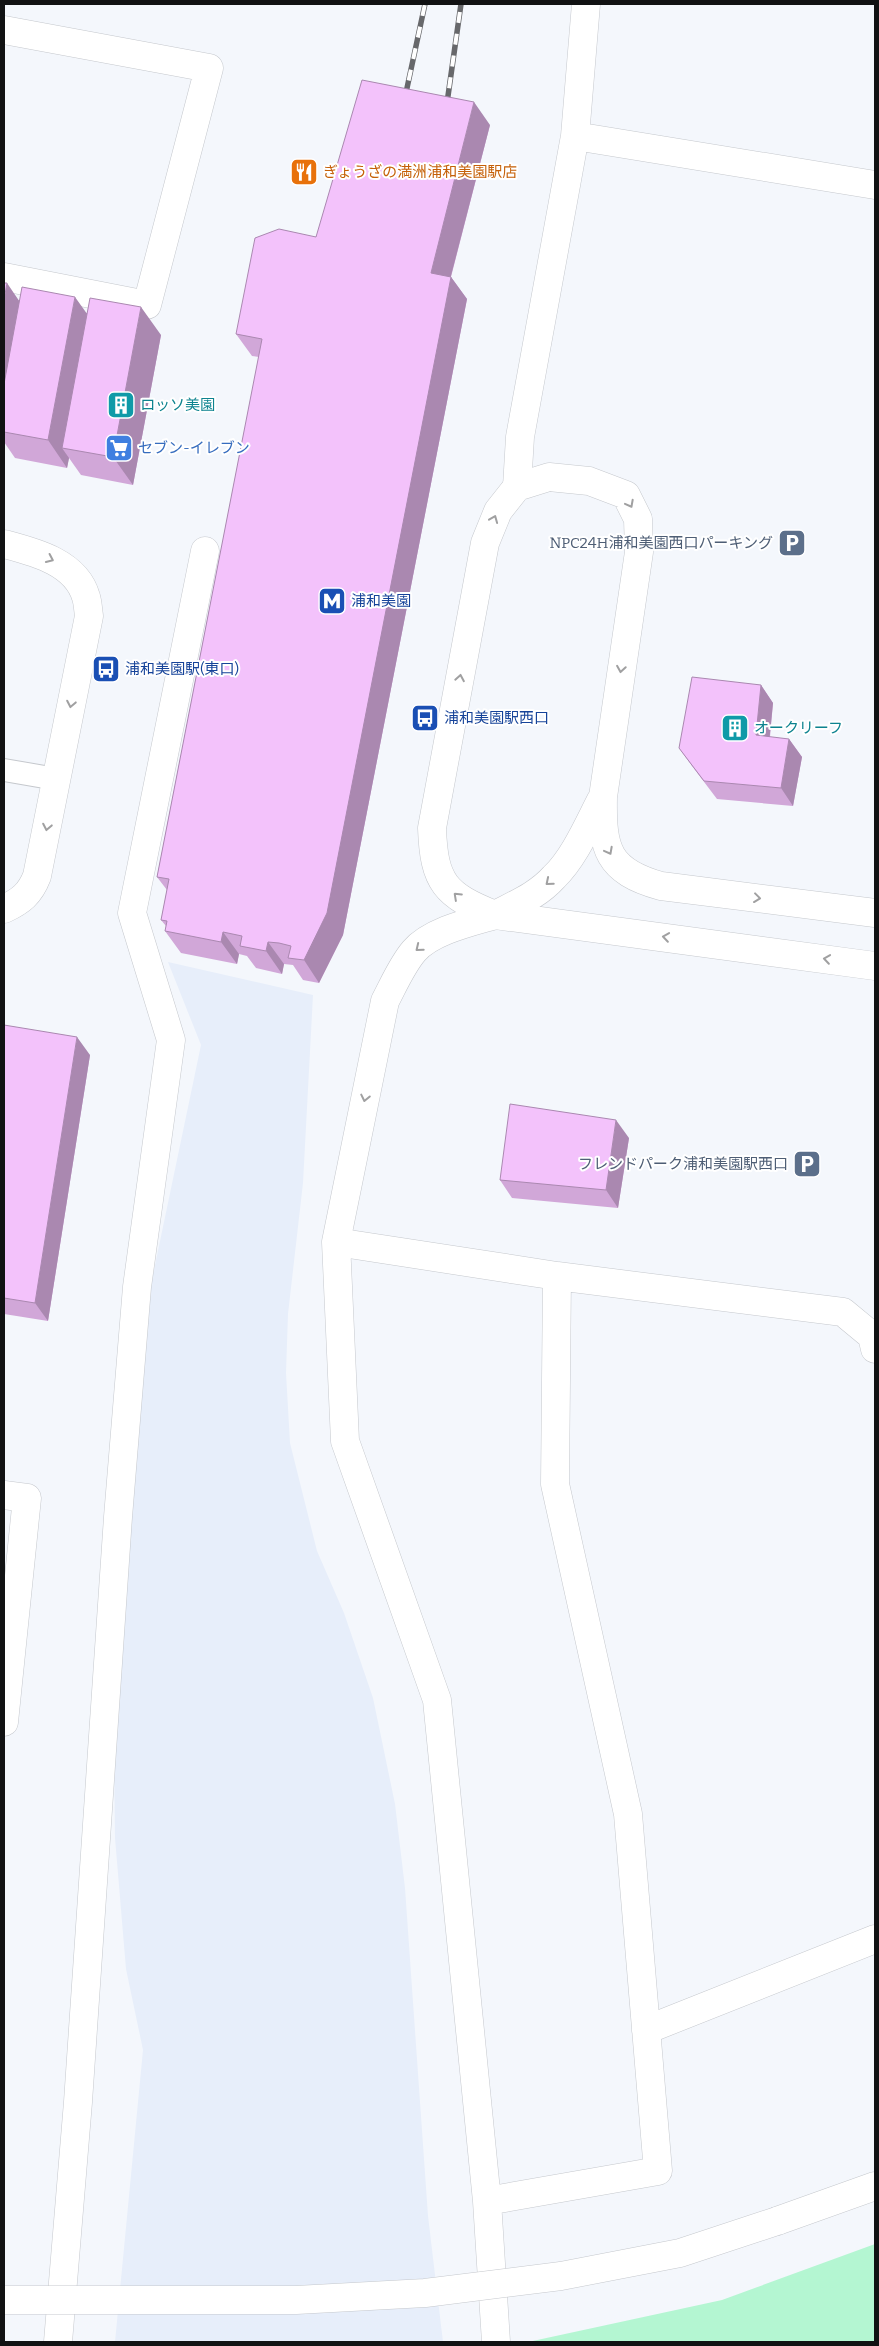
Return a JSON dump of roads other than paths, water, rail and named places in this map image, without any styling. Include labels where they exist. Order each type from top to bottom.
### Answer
[{"type":"street","points":[[517,487],[520,437],[575,136],[586,4]]},
{"type":"street","points":[[4,30],[209,68],[147,305],[4,277]]},
{"type":"street","points":[[575,136],[875,185]]},
{"type":"street","points":[[875,913],[661,886],[640,880],[621,868],[607,849],[602,827],[603,797],[639,552],[638,519],[626,495],[589,481],[549,477],[517,487],[498,511],[485,543],[432,828],[433,858],[443,882],[465,902],[495,915],[875,966]]},
{"type":"street","points":[[4,544],[36,553],[60,564],[74,576],[86,596],[89,616],[37,876],[32,890],[20,902],[4,909]]},
{"type":"street","points":[[58,2342],[78,2102],[117,1527],[136,1296],[172,1040],[132,914],[205,551]]},
{"type":"street","points":[[496,2342],[487,2201],[438,1700],[345,1441],[336,1242],[385,1001],[399,973],[415,950],[442,933],[495,915],[532,896],[555,877],[580,840],[603,797]]},
{"type":"street","points":[[336,1242],[557,1276],[843,1312],[872,1336],[875,1349]]},
{"type":"street","points":[[487,2201],[658,2171],[628,1814],[555,1484],[557,1276]]},
{"type":"street","points":[[4,1495],[26,1498],[4,1728]]},
{"type":"street","points":[[646,2030],[875,1939]]},
{"type":"street","points":[[4,2300],[296,2300],[425,2293],[561,2276],[680,2253],[875,2186]]},
{"type":"lane","points":[[4,770],[56,779]]},
{"type":"railway","points":[[404,102],[425,4]]},
{"type":"railway","points":[[446,110],[461,4]]},
{"type":"place","name":"ぎょうざの満洲浦和美園駅店","points":[[304,172]]},
{"type":"place","name":"ロッソ美園","points":[[121,405]]},
{"type":"place","name":"セブン-イレブン","points":[[119,448]]},
{"type":"place","name":"NPC24H浦和美園西口パーキング","points":[[792,543]]},
{"type":"place","name":"浦和美園","points":[[332,601]]},
{"type":"place","name":"浦和美園駅(東口)","points":[[106,669]]},
{"type":"place","name":"浦和美園駅西口","points":[[425,718]]},
{"type":"place","name":"オークリーフ","points":[[735,728]]},
{"type":"place","name":"フレンドパーク浦和美園駅西口","points":[[807,1164]]}]
